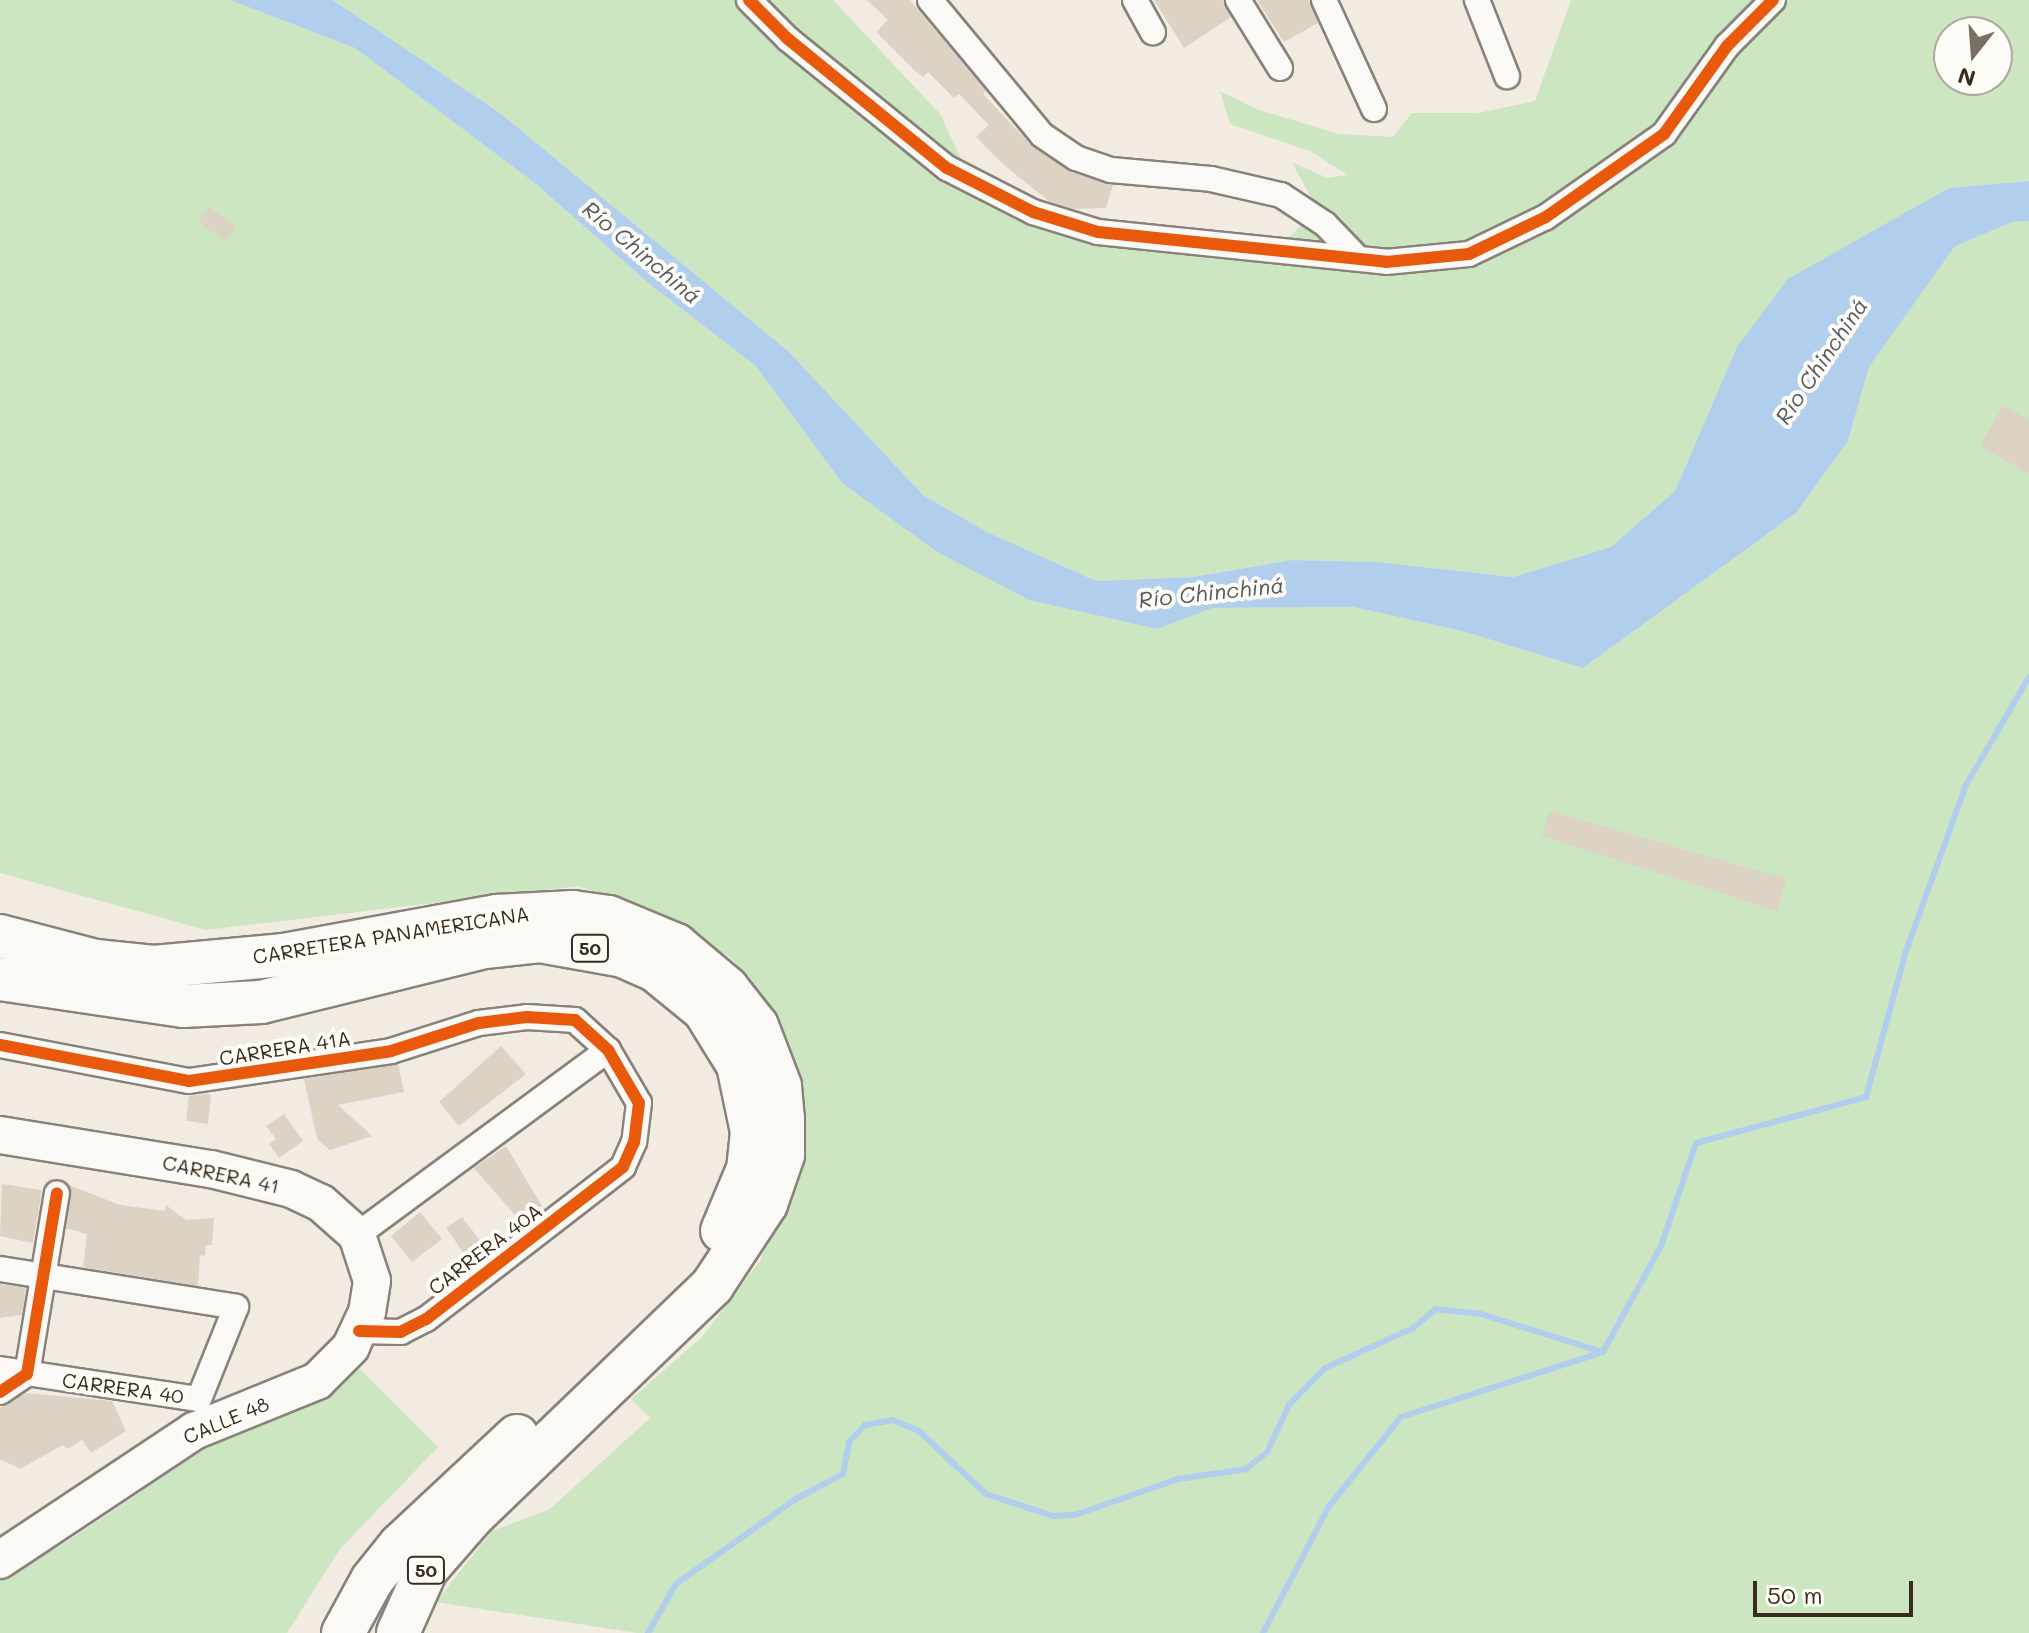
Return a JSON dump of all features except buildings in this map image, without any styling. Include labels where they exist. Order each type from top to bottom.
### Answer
[{"type":"highway","points":[[0,907],[151,945],[243,959]]},
{"type":"highway","name":"CARRETERA PANAMERICANA","points":[[0,936],[96,961],[154,967],[243,959],[538,911],[609,917],[676,945],[745,1009],[766,1048],[780,1086],[783,1155],[766,1204],[735,1255],[653,1345],[472,1517],[426,1570],[398,1633]]},
{"type":"highway","name":"CARRETERA PANAMERICANA","points":[[0,979],[183,1006],[261,1002],[485,947],[540,941],[567,944],[623,956],[656,971],[704,1010],[738,1065],[752,1132],[748,1169],[721,1232],[670,1294],[400,1545],[372,1580],[343,1633]]},
{"type":"main road","name":"CARRERA 41","points":[[0,1135],[267,1182],[321,1203],[344,1235]]},
{"type":"main road","name":"CARRERA 41","points":[[0,1150],[270,1200],[344,1235]]},
{"type":"main road","name":"CALLE 48","points":[[0,1560],[131,1469],[204,1409],[317,1381],[344,1357],[359,1331],[372,1281],[344,1235]]},
{"type":"main road","name":"CALLE 48","points":[[0,1534],[117,1450],[282,1376],[329,1345],[344,1318],[350,1287],[350,1265],[344,1235]]},
{"type":"street","points":[[749,0],[788,39],[947,168],[1033,212],[1098,232],[1354,254],[1386,262],[1469,254],[1546,217],[1664,134],[1727,46],[1773,0]]},
{"type":"street","points":[[930,0],[1042,135],[1076,158],[1111,170],[1211,179],[1281,195],[1325,224],[1354,254]]},
{"type":"street","points":[[1135,0],[1153,32]]},
{"type":"street","points":[[1238,0],[1280,68]]},
{"type":"street","points":[[1324,0],[1374,109]]},
{"type":"street","points":[[1477,0],[1507,76]]},
{"type":"street","name":"CARRERA 41A","points":[[0,1045],[189,1081],[391,1051],[479,1023],[527,1017],[575,1020],[608,1050]]},
{"type":"street","points":[[344,1235],[608,1050]]},
{"type":"street","name":"CARRERA 40A","points":[[359,1331],[401,1332],[426,1319],[623,1167],[634,1142],[639,1103],[608,1050]]},
{"type":"street","points":[[0,1392],[27,1374],[57,1193]]},
{"type":"street","points":[[0,1269],[236,1307],[204,1409]]},
{"type":"street","name":"CARRERA 40","points":[[0,1369],[204,1409]]},
{"type":"green space","points":[[0,0],[230,0],[355,48],[536,184],[653,287],[756,366],[842,483],[937,552],[1029,600],[1157,629],[1213,608],[1353,607],[1462,631],[1583,668],[1796,513],[1848,441],[1869,367],[1955,245],[2012,222],[2029,221],[2029,1633],[637,1633],[436,1602],[492,1531],[550,1509],[650,1418],[631,1399],[702,1337],[760,1261],[793,1182],[777,1032],[733,959],[660,913],[578,886],[206,930],[0,873]]},
{"type":"green space","points":[[333,0],[833,0],[940,114],[978,194],[1064,233],[1273,254],[1317,209],[1292,162],[1327,178],[1348,175],[1310,151],[1230,124],[1220,91],[1259,110],[1339,134],[1393,137],[1412,113],[1478,113],[1535,101],[1571,0],[2029,0],[2029,181],[1949,188],[1737,347],[1675,491],[1611,547],[1513,577],[1378,562],[1292,560],[1193,577],[1096,581],[987,532],[923,495],[789,352],[500,113]]},
{"type":"green space","points":[[357,1366],[438,1447],[340,1549],[287,1633],[0,1633],[0,1577],[65,1543],[141,1492],[175,1458],[307,1405],[330,1392]]},
{"type":"water","name":"Río Chinchiná","points":[[230,0],[333,0],[500,113],[789,352],[923,495],[987,532],[1096,581],[1193,577],[1292,560],[1378,562],[1513,577],[1611,547],[1675,491],[1737,347],[1788,279],[1949,188],[2029,181],[2029,221],[2012,222],[1955,246],[1869,367],[1848,441],[1796,513],[1583,668],[1462,631],[1353,607],[1213,608],[1157,629],[1029,600],[937,552],[842,483],[756,366],[653,287],[536,184],[355,48]]},
{"type":"waterway","points":[[1263,1633],[1329,1506],[1401,1417],[1603,1352],[1661,1246],[1696,1143],[1866,1097],[1905,954],[1966,785],[2029,677]]},
{"type":"waterway","points":[[648,1633],[676,1584],[794,1500],[843,1474],[849,1442],[865,1425],[892,1420],[919,1431],[986,1494],[1053,1516],[1075,1515],[1178,1479],[1246,1469],[1267,1452],[1289,1405],[1325,1368],[1413,1328],[1436,1309],[1481,1314],[1602,1352]]},
{"type":"cycle path","points":[[749,0],[788,39],[947,168],[1033,212],[1098,232],[1386,262],[1469,254],[1546,217],[1664,134],[1727,46],[1773,0]]},
{"type":"cycle path","points":[[0,1045],[189,1081],[391,1051],[479,1023],[527,1017],[575,1020],[608,1050],[639,1103],[634,1142],[623,1167],[426,1319],[401,1332],[359,1331]]},
{"type":"cycle path","points":[[0,1392],[27,1374],[57,1193]]}]
